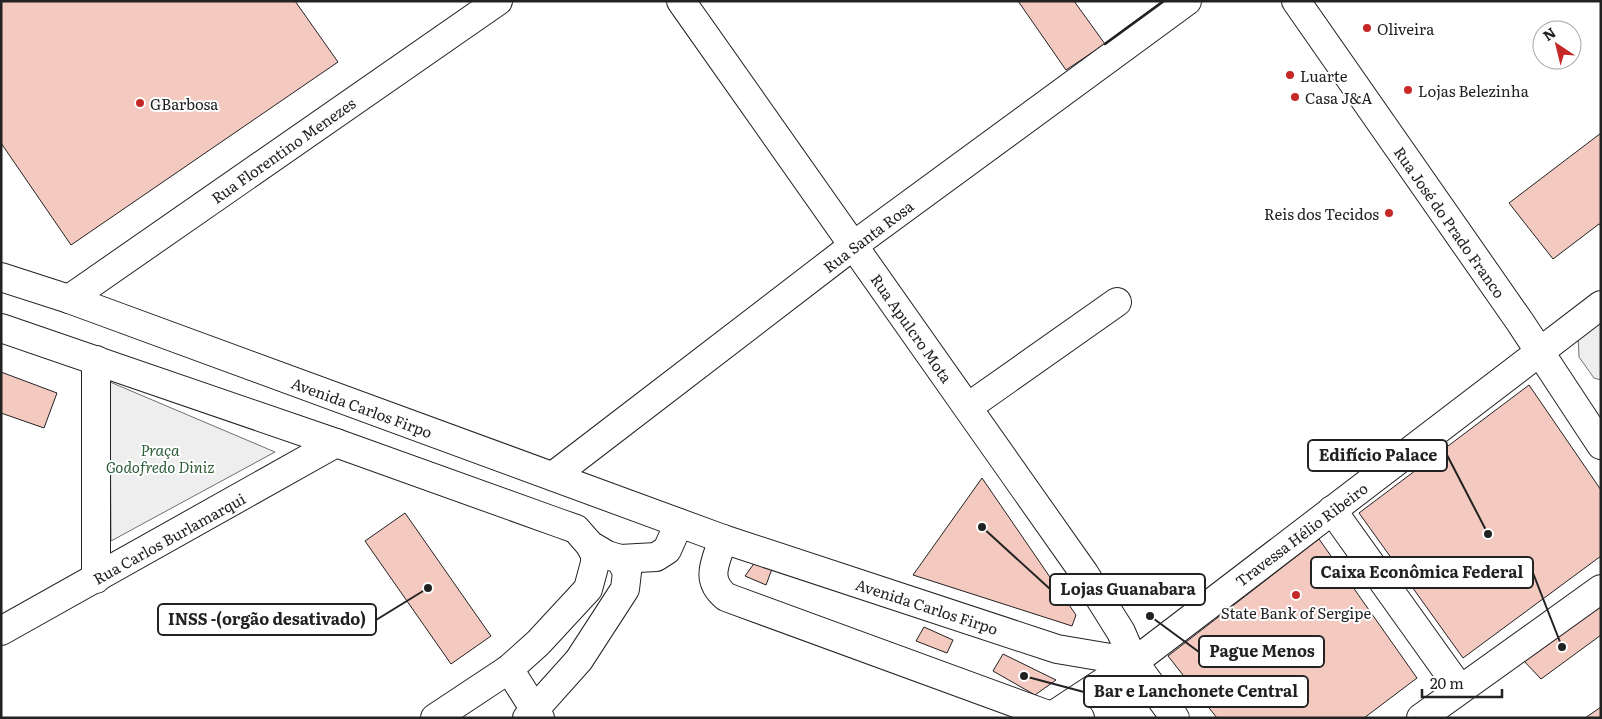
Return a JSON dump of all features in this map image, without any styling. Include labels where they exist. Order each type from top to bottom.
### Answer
[{"type":"street","name":"Rua Florentino Menezes","points":[[69,299],[498,1]]},
{"type":"street","name":"Rua Apulcro Mota","points":[[681,1],[968,407],[1106,607],[1122,632],[1134,662],[1175,718]]},
{"type":"street","name":"Rua Santa Rosa","points":[[553,476],[854,245],[1187,1]]},
{"type":"street","name":"Rua José do Prado Franco","points":[[1296,1],[1539,351],[1601,445]]},
{"type":"street","name":"Avenida Carlos Firpo","points":[[1,277],[69,299],[723,539],[1057,649],[1134,662]]},
{"type":"street","points":[[968,407],[1117,302]]},
{"type":"street","name":"Travessa Hélio Ribeiro","points":[[1060,716],[1134,662],[1601,305]]},
{"type":"street","points":[[1,328],[336,443],[576,530],[590,545],[595,555],[596,563],[588,589],[538,643],[509,669],[436,718]]},
{"type":"street","points":[[96,360],[96,579]]},
{"type":"street","name":"Rua Carlos Burlamarqui","points":[[1,631],[336,443]]},
{"type":"street","points":[[1332,510],[1460,689]]},
{"type":"street","points":[[590,545],[607,555],[620,559],[656,557],[667,550],[679,523]]},
{"type":"street","points":[[723,539],[713,571],[713,580],[718,591],[726,597],[1060,716]]},
{"type":"street","points":[[509,669],[534,715],[579,660],[625,590],[627,572],[620,559]]},
{"type":"street","points":[[1421,718],[1601,589]]},
{"type":"green space","points":[[1601,316],[1601,380],[1594,378],[1579,357],[1578,334]]},
{"type":"green space","name":"Praça Godofredo Diniz","points":[[110,382],[275,452],[111,541]]},
{"type":"building","name":"GBarbosa","points":[[1,1],[295,1],[338,62],[71,245],[1,143]]},
{"type":"building","points":[[1018,1],[1074,1],[1105,44],[1066,70]]},
{"type":"building","points":[[1601,133],[1601,225],[1599,224],[1553,259],[1509,203]]},
{"type":"building","points":[[1,372],[57,393],[44,428],[1,413]]},
{"type":"building","points":[[1529,385],[1601,490],[1601,556],[1463,658],[1359,513]]},
{"type":"building","points":[[982,478],[1076,615],[1072,626],[913,575]]},
{"type":"building","points":[[405,513],[491,636],[451,664],[365,541]]},
{"type":"building","points":[[1319,539],[1417,678],[1364,718],[1217,718],[1168,656]]},
{"type":"building","points":[[755,562],[772,569],[766,585],[745,576]]},
{"type":"building","points":[[1601,603],[1601,635],[1541,679],[1522,659]]},
{"type":"building","points":[[924,627],[953,640],[947,653],[916,641]]},
{"type":"building","points":[[1003,654],[1056,680],[1035,695],[993,671]]},
{"type":"building","points":[[1601,707],[1601,718],[1585,718]]},
{"type":"wall","points":[[1105,44],[1164,1]]},
{"type":"place","name":"Oliveira","points":[[1367,28]]},
{"type":"place","name":"Luarte","points":[[1290,75]]},
{"type":"place","name":"Lojas Belezinha","points":[[1408,90]]},
{"type":"place","name":"Casa J&A","points":[[1295,97]]},
{"type":"place","name":"GBarbosa","points":[[140,103]]},
{"type":"place","name":"Reis dos Tecidos","points":[[1389,213]]},
{"type":"place","name":"Lojas Guanabara","points":[[982,527]]},
{"type":"place","name":"Edifício Palace","points":[[1488,534]]},
{"type":"place","name":"INSS -(orgão desativado)","points":[[428,588]]},
{"type":"place","name":"State Bank of Sergipe","points":[[1296,595]]},
{"type":"place","name":"Pague Menos","points":[[1150,616]]},
{"type":"place","name":"Caixa Econômica Federal","points":[[1562,647]]},
{"type":"place","name":"Bar e Lanchonete Central","points":[[1024,676]]}]
